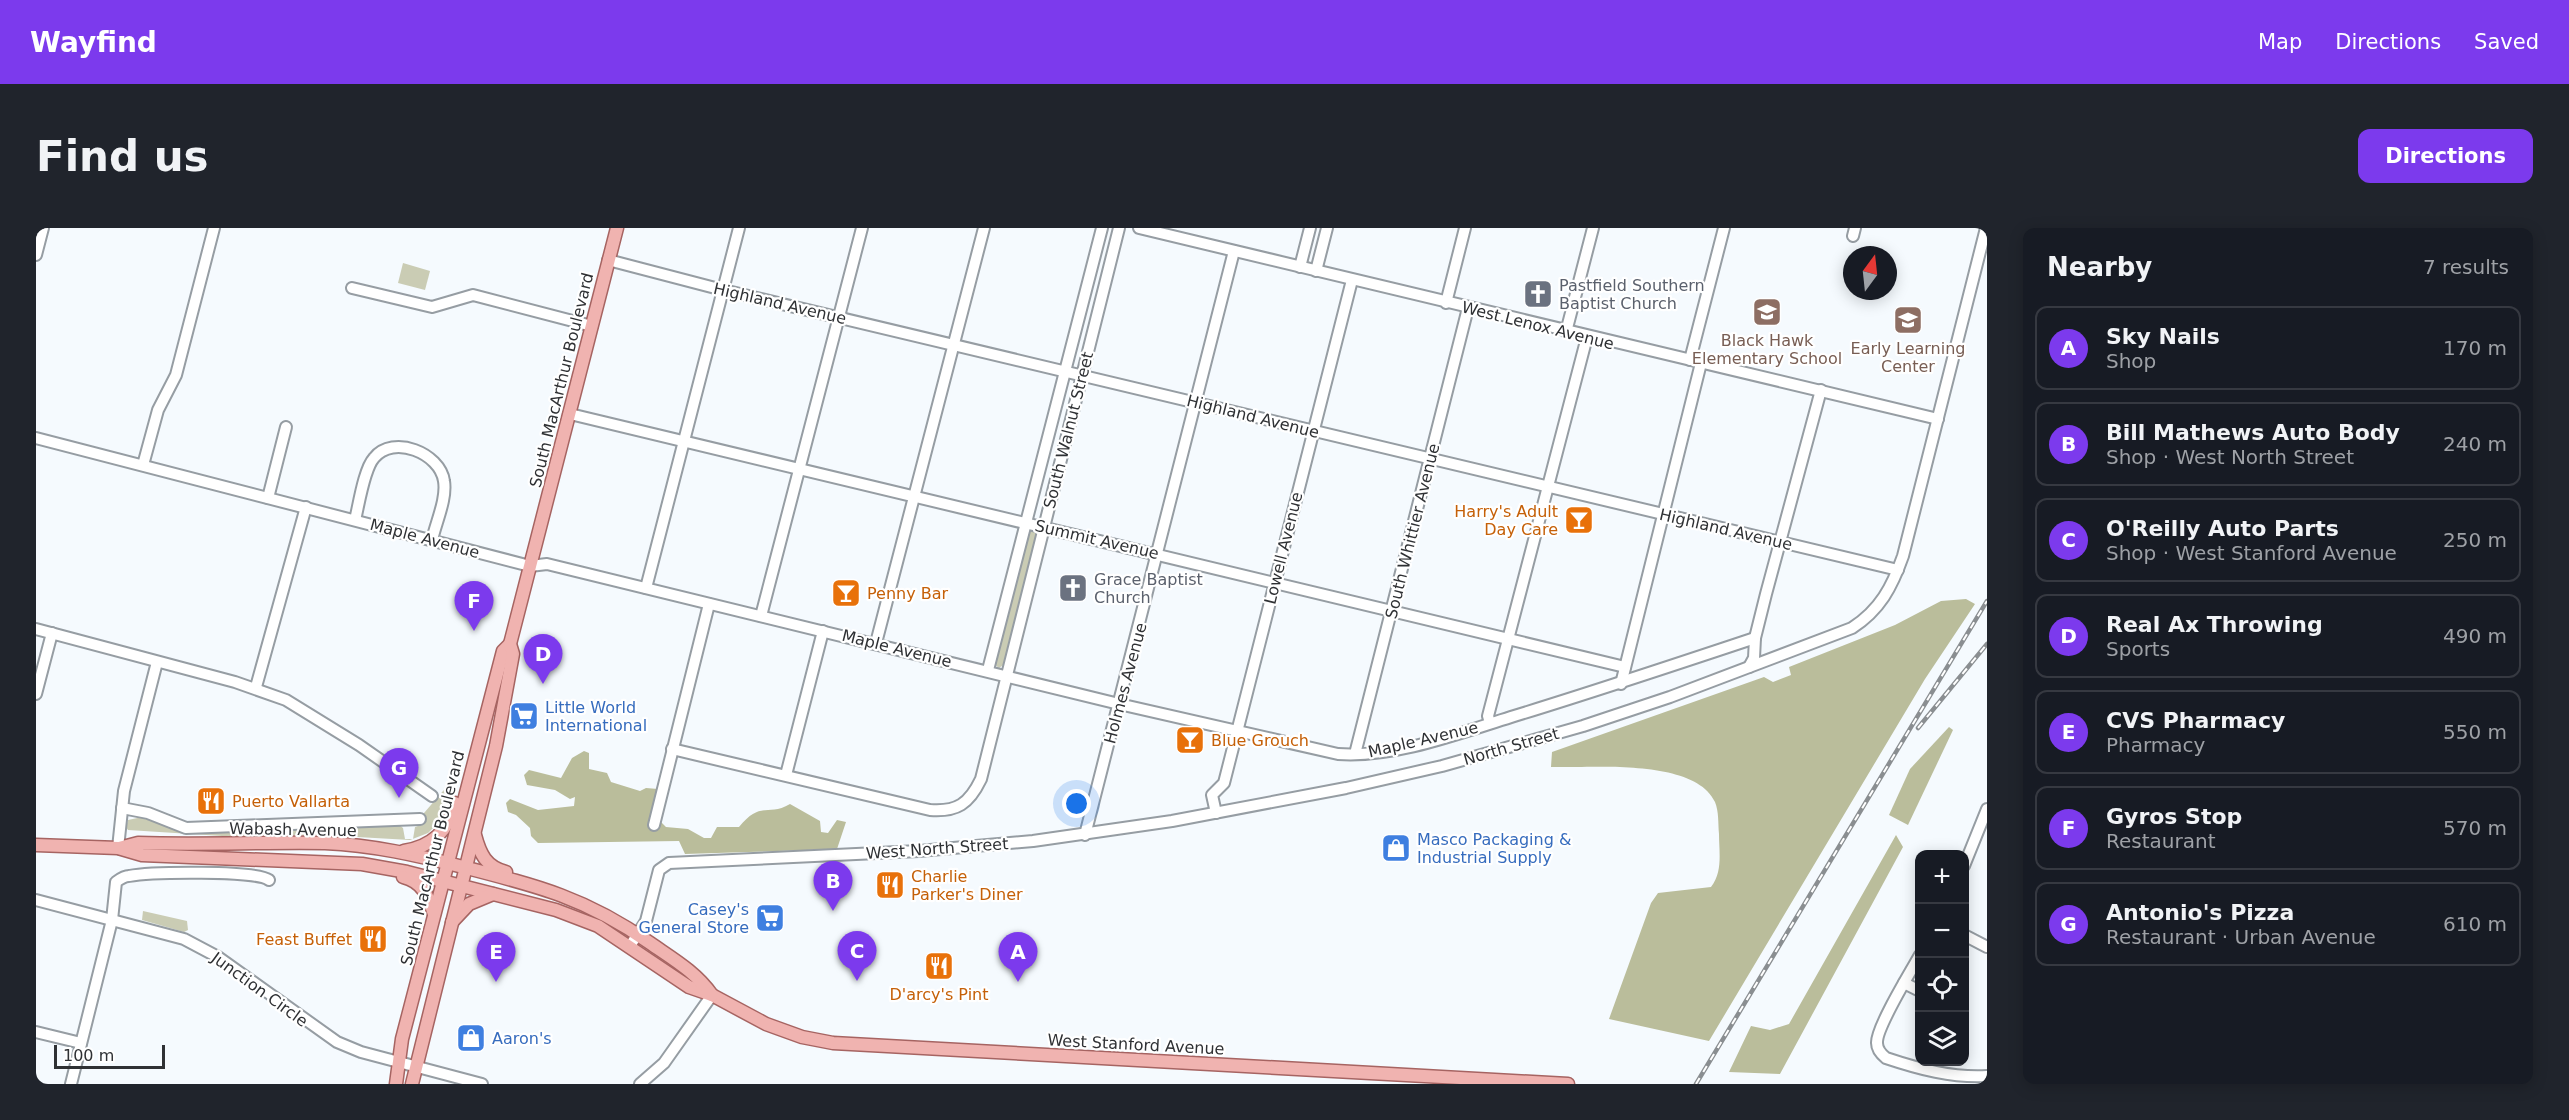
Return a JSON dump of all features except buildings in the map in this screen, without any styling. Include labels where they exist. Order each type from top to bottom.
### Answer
[{"type":"main road","name":"South MacArthur Boulevard","points":[[412,1084],[496,746],[513,654],[510,644],[617,228]]},
{"type":"main road","name":"South MacArthur Boulevard","points":[[396,1084],[398,1063],[434,915],[502,651],[510,644]]},
{"type":"main road","points":[[388,849],[404,851],[423,846],[443,832],[452,814],[463,771],[477,750]]},
{"type":"main road","points":[[474,832],[481,854],[492,867],[539,880],[547,889]]},
{"type":"main road","name":"Wabash Avenue","points":[[118,848],[138,843],[325,843],[388,849],[465,868]]},
{"type":"main road","name":"Wabash Avenue","points":[[36,845],[118,848],[142,855],[320,861],[383,867],[460,885]]},
{"type":"main road","points":[[320,861],[334,869],[413,880],[424,890],[434,915]]},
{"type":"main road","name":"West Stanford Avenue","points":[[465,868],[547,889],[591,906],[700,978],[712,995]]},
{"type":"main road","name":"West Stanford Avenue","points":[[460,885],[578,918],[598,926],[689,987],[712,995],[777,1028],[802,1037],[846,1045],[1568,1084]]},
{"type":"main road","points":[[451,923],[469,903],[494,894]]},
{"type":"street","points":[[36,255],[43,228]]},
{"type":"street","points":[[143,465],[158,410],[176,375],[214,228]]},
{"type":"street","points":[[646,588],[739,228]]},
{"type":"street","points":[[761,616],[862,228]]},
{"type":"street","points":[[876,643],[984,228]]},
{"type":"street","name":"South Walnut Street","points":[[988,670],[1102,228]]},
{"type":"street","name":"South Walnut Street","points":[[786,775],[930,810],[954,810],[967,802],[981,779],[1119,228]]},
{"type":"street","name":"West Lenox Avenue","points":[[1139,228],[1182,232],[1234,251],[1938,419]]},
{"type":"street","points":[[1300,267],[1310,228]]},
{"type":"street","points":[[1316,271],[1327,228]]},
{"type":"street","points":[[1446,303],[1465,228]]},
{"type":"street","points":[[1566,332],[1593,228]]},
{"type":"street","points":[[1621,684],[1663,514],[1724,228]]},
{"type":"street","name":"North Street","points":[[1085,835],[1346,788],[1479,756],[1616,715],[1768,660],[1862,622],[1883,601],[1898,570],[1986,228]]},
{"type":"street","name":"Holmes Avenue","points":[[1085,835],[1234,251]]},
{"type":"street","name":"Highland Avenue","points":[[608,260],[723,290],[1898,570]]},
{"type":"street","name":"Lowell Avenue","points":[[1216,813],[1212,795],[1224,783],[1352,280]]},
{"type":"street","points":[[352,288],[432,307],[473,295],[592,326]]},
{"type":"street","name":"South Whittier Avenue","points":[[1355,754],[1468,308]]},
{"type":"street","points":[[1490,723],[1488,716],[1587,337]]},
{"type":"street","points":[[1749,667],[1754,655],[1755,638],[1821,390]]},
{"type":"street","name":"Summit Avenue","points":[[570,414],[1158,553],[1624,667]]},
{"type":"street","points":[[268,498],[286,428]]},
{"type":"street","name":"Maple Avenue","points":[[36,438],[530,566],[547,564],[988,670],[1119,704],[1326,752],[1355,754],[1418,744],[1621,684],[1755,638]]},
{"type":"street","points":[[356,520],[373,459],[387,448],[411,449],[435,464],[444,480],[443,496],[432,540]]},
{"type":"street","points":[[256,687],[306,507]]},
{"type":"street","points":[[654,825],[709,604]]},
{"type":"street","points":[[36,629],[256,687],[304,710],[432,796]]},
{"type":"street","points":[[672,749],[786,775],[823,631]]},
{"type":"street","points":[[36,694],[52,633]]},
{"type":"street","points":[[1755,638],[1768,660]]},
{"type":"street","points":[[118,848],[124,790],[158,662]]},
{"type":"street","points":[[122,808],[148,813],[186,828],[420,819]]},
{"type":"street","points":[[1969,856],[1987,809]]},
{"type":"street","name":"West North Street","points":[[630,946],[649,913],[659,870],[669,863],[964,848],[1085,835]]},
{"type":"street","points":[[71,1084],[112,920],[116,882],[126,876],[167,874],[246,874],[268,880]]},
{"type":"street","name":"Junction Circle","points":[[36,900],[175,936],[205,949],[337,1042],[398,1063],[482,1084]]},
{"type":"street","points":[[1969,937],[1987,947]]},
{"type":"street","points":[[1918,958],[1877,1038],[1880,1053],[1886,1058],[1932,1072],[1987,1076]]},
{"type":"street","points":[[1904,983],[1915,988]]},
{"type":"street","points":[[640,1084],[664,1063],[712,995]]},
{"type":"street","points":[[36,1032],[81,1043]]},
{"type":"green space","points":[[403,263],[430,271],[425,290],[398,283]]},
{"type":"green space","points":[[1031,529],[1038,532],[1005,664],[999,668],[994,664],[1028,532]]},
{"type":"green space","points":[[1966,599],[1975,604],[1925,679],[1709,1041],[1609,1019],[1651,903],[1658,893],[1711,887],[1715,881],[1720,862],[1717,810],[1715,802],[1704,788],[1687,778],[1641,768],[1551,767],[1552,752],[1764,677],[1773,682],[1791,675],[1789,667],[1895,625],[1941,601]]},
{"type":"green space","points":[[1949,727],[1953,730],[1908,825],[1889,815],[1910,769]]},
{"type":"green space","points":[[584,751],[589,753],[589,769],[607,773],[611,782],[640,791],[646,788],[658,789],[660,821],[666,827],[688,829],[704,838],[711,838],[717,827],[739,827],[759,811],[782,808],[790,804],[820,821],[821,832],[828,833],[837,820],[846,822],[837,849],[685,854],[679,841],[538,843],[531,836],[530,828],[516,815],[508,812],[506,803],[510,799],[538,810],[574,806],[575,797],[570,799],[555,790],[527,785],[524,775],[529,770],[561,778],[572,758]]},
{"type":"green space","points":[[449,784],[440,821],[428,833],[413,839],[415,827],[424,824],[424,813]]},
{"type":"green space","points":[[142,817],[172,829],[197,832],[399,825],[403,828],[405,839],[413,839],[410,840],[322,835],[222,836],[128,830],[126,827],[128,820]]},
{"type":"green space","points":[[1896,835],[1903,847],[1780,1074],[1729,1072],[1751,1026],[1770,1030],[1789,1024]]},
{"type":"green space","points":[[143,911],[187,921],[188,930],[184,932],[142,920]]},
{"type":"railway","points":[[1696,1084],[1987,601]]},
{"type":"railway","points":[[1918,728],[1987,644]]},
{"type":"place","name":"Pastfield Southern Baptist Church","points":[[1538,294]]},
{"type":"place","name":"Black Hawk Elementary School","points":[[1767,312]]},
{"type":"place","name":"Early Learning Center","points":[[1908,320]]},
{"type":"place","name":"Harry's Adult Day Care","points":[[1579,520]]},
{"type":"place","name":"Grace Baptist Church","points":[[1073,588]]},
{"type":"place","name":"Penny Bar","points":[[846,593]]},
{"type":"place","name":"Gyros Stop","points":[[474,631]]},
{"type":"place","name":"Real Ax Throwing","points":[[543,684]]},
{"type":"place","name":"Little World International","points":[[524,716]]},
{"type":"place","name":"Blue Grouch","points":[[1190,740]]},
{"type":"place","name":"Antonio's Pizza","points":[[399,798]]},
{"type":"place","name":"Puerto Vallarta","points":[[211,801]]},
{"type":"place","name":"Masco Packaging & Industrial Supply","points":[[1396,848]]},
{"type":"place","name":"Charlie Parker's Diner","points":[[890,885]]},
{"type":"place","name":"Bill Mathews Auto Body","points":[[833,911]]},
{"type":"place","name":"Casey's General Store","points":[[770,918]]},
{"type":"place","name":"Feast Buffet","points":[[373,939]]},
{"type":"place","name":"D'arcy's Pint","points":[[939,966]]},
{"type":"place","name":"O'Reilly Auto Parts","points":[[857,981]]},
{"type":"place","name":"CVS Pharmacy","points":[[496,982]]},
{"type":"place","name":"Sky Nails","points":[[1018,982]]},
{"type":"place","name":"Aaron's","points":[[471,1038]]}]
